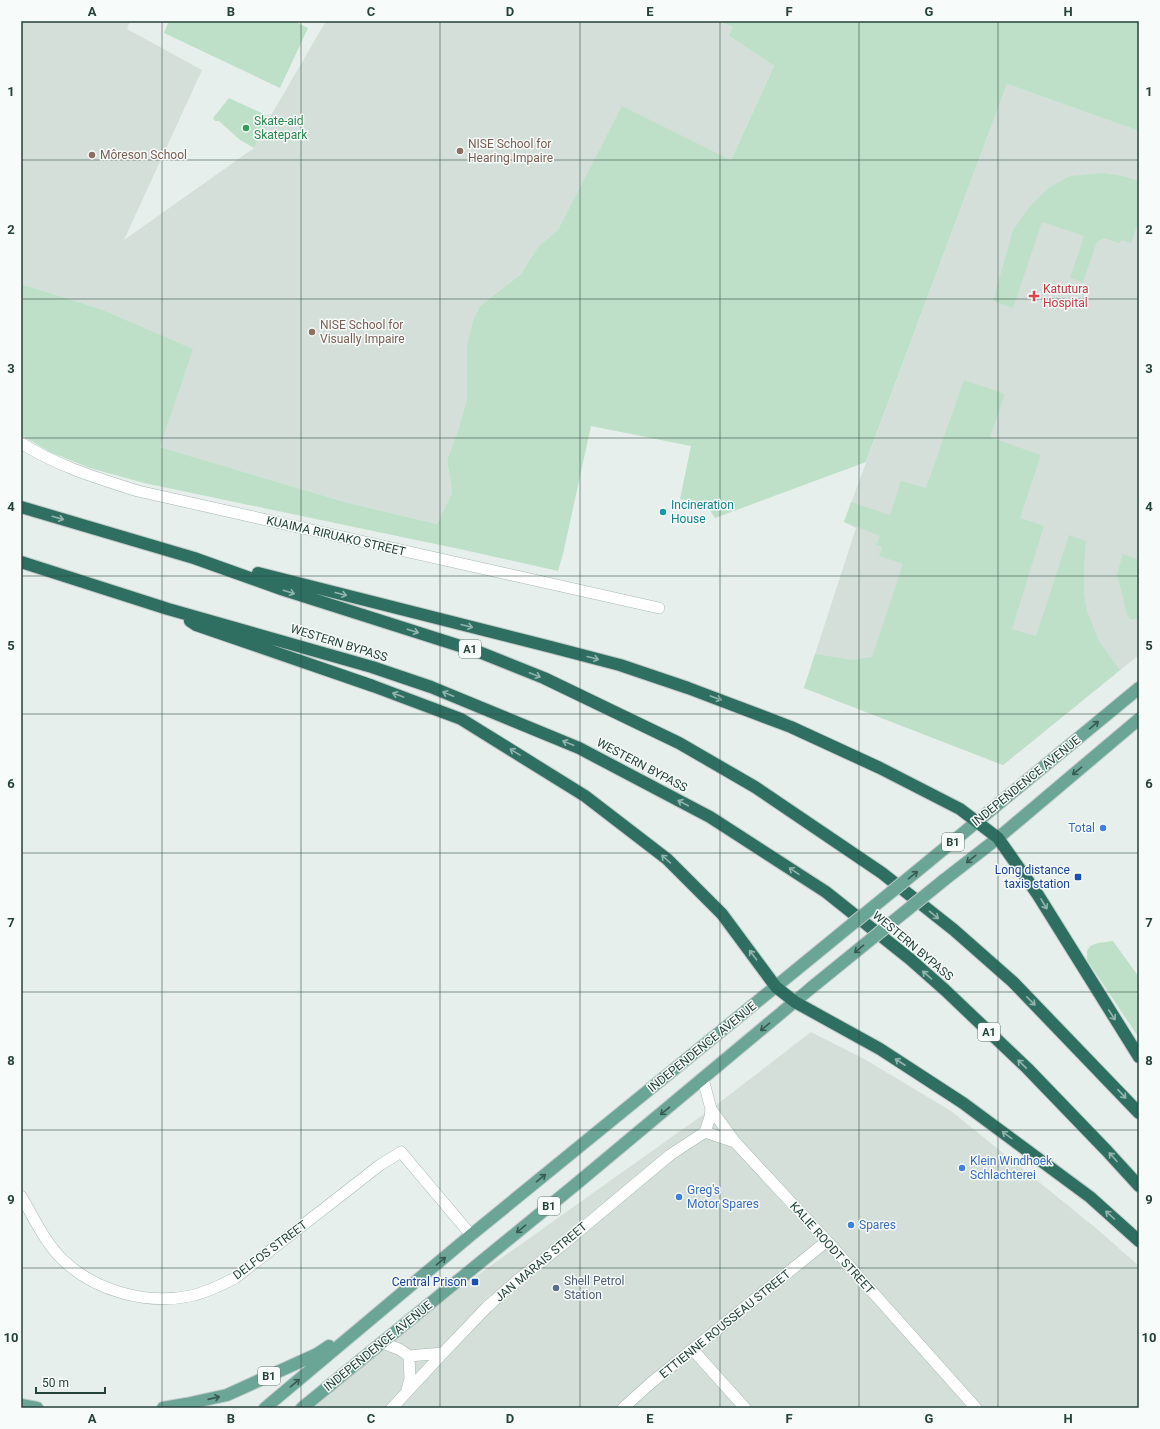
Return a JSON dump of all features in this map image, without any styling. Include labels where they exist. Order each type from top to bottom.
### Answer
[{"type":"highway","name":"A1","points":[[21,507],[194,558],[281,589],[479,652],[544,678],[679,743],[755,786],[882,873],[954,930],[1013,982],[1139,1112]]},
{"type":"highway","points":[[194,558],[620,665],[688,688],[791,727],[873,765],[960,809],[978,821],[998,838],[1038,895],[1139,1057]]},
{"type":"highway","name":"WESTERN BYPASS","points":[[21,562],[168,609],[350,661],[431,687],[579,748],[710,817],[826,892],[910,959],[1027,1068],[1139,1186]]},
{"type":"highway","points":[[168,609],[196,624],[461,719],[553,775],[585,796],[667,859],[722,914],[776,986],[795,1002],[880,1049],[963,1103],[1090,1197],[1139,1241]]},
{"type":"main road","name":"INDEPENDENCE AVENUE","points":[[265,1408],[471,1235],[1023,785],[1139,688]]},
{"type":"main road","name":"INDEPENDENCE AVENUE","points":[[302,1408],[812,988],[944,880],[998,838],[1139,718]]},
{"type":"main road","name":"B1","points":[[162,1408],[227,1395],[317,1354],[368,1321]]},
{"type":"main road","points":[[21,1405],[37,1408]]},
{"type":"street","name":"KUAIMA RIRUAKO STREET","points":[[21,443],[47,458],[88,475],[138,491],[659,608]]},
{"type":"street","name":"KALIE ROODT STREET","points":[[703,1079],[711,1110],[735,1142],[827,1241],[976,1408]]},
{"type":"street","points":[[711,1110],[705,1132],[735,1142]]},
{"type":"street","name":"JAN MARAIS STREET","points":[[392,1408],[487,1307],[520,1278],[561,1246],[670,1155],[705,1132]]},
{"type":"street","name":"DELFOS STREET","points":[[21,1196],[45,1238],[62,1259],[79,1274],[114,1290],[140,1297],[162,1299],[190,1296],[214,1288],[235,1278],[380,1165],[401,1152],[471,1235]]},
{"type":"street","name":"ETTIENNE ROUSSEAU STREET","points":[[623,1408],[652,1382],[827,1241]]},
{"type":"street","points":[[382,1343],[399,1349],[409,1356],[443,1353]]},
{"type":"street","points":[[693,1350],[745,1408]]},
{"type":"street","points":[[407,1392],[410,1380],[409,1356]]},
{"type":"shaded area","points":[[21,21],[130,21],[127,29],[202,70],[124,240],[254,148],[270,117],[326,21],[719,21],[732,27],[729,36],[774,66],[731,160],[622,107],[558,231],[537,248],[521,274],[480,306],[473,320],[467,344],[467,398],[459,428],[447,460],[452,493],[437,524],[345,502],[160,447],[192,349],[101,309],[21,284]]},
{"type":"shaded area","name":"Katutura Hospital","points":[[1007,84],[1139,131],[1139,655],[1003,765],[804,688],[856,528],[844,522]]},
{"type":"shaded area","points":[[811,1032],[866,1060],[951,1111],[1097,1229],[1139,1266],[1139,1408],[302,1408],[382,1343],[711,1109]]},
{"type":"green space","points":[[169,21],[294,21],[308,28],[280,88],[164,33]]},
{"type":"green space","points":[[719,21],[1139,21],[1139,131],[1007,84],[866,462],[715,518],[706,504],[680,499],[691,446],[591,426],[558,571],[144,483],[90,468],[50,452],[21,435],[21,284],[101,309],[193,349],[160,447],[345,502],[437,524],[452,493],[447,460],[459,428],[467,398],[467,344],[473,320],[480,306],[521,274],[537,248],[558,230],[622,106],[731,160],[774,66],[729,36],[732,27]]},
{"type":"green space","name":"Skate-aid Skatepark","points":[[229,98],[270,117],[254,148],[240,140],[219,121],[215,121],[213,118]]},
{"type":"green space","points":[[1103,173],[1123,176],[1139,181],[1139,220],[1131,243],[1122,240],[1119,243],[1104,238],[1097,242],[1083,282],[1070,278],[1084,236],[1042,222],[1013,308],[993,301],[1013,230],[1031,205],[1050,187],[1070,176]]},
{"type":"green space","points":[[964,380],[1005,394],[990,437],[1041,455],[1020,518],[1044,526],[1012,629],[1036,636],[1069,535],[1086,541],[1084,595],[1087,611],[1099,641],[1120,670],[1003,765],[804,688],[815,654],[853,660],[872,657],[903,564],[879,556],[882,547],[876,545],[880,536],[844,522],[851,502],[890,515],[901,481],[926,488]]},
{"type":"green space","points":[[1123,554],[1139,560],[1139,618],[1131,620],[1127,615],[1117,574]]},
{"type":"green space","points":[[1113,941],[1139,977],[1139,1038],[1087,960],[1087,951],[1090,946],[1098,943]]},
{"type":"place","name":"Skate-aid Skatepark","points":[[246,128]]},
{"type":"place","name":"NISE School for Hearing Impaire","points":[[460,151]]},
{"type":"place","name":"Môreson School","points":[[92,155]]},
{"type":"place","name":"Katutura Hospital","points":[[1034,296]]},
{"type":"place","name":"NISE School for Visually Impaire","points":[[312,332]]},
{"type":"place","name":"Incineration House","points":[[663,512]]},
{"type":"place","name":"Total","points":[[1103,828]]},
{"type":"place","name":"Long distance taxis station","points":[[1078,877]]},
{"type":"place","name":"Klein Windhoek Schlachterei","points":[[962,1168]]},
{"type":"place","name":"Greg's Motor Spares","points":[[679,1197]]},
{"type":"place","name":"Spares","points":[[851,1225]]},
{"type":"place","name":"Central Prison","points":[[475,1282]]},
{"type":"place","name":"Shell Petrol Station","points":[[556,1288]]}]
